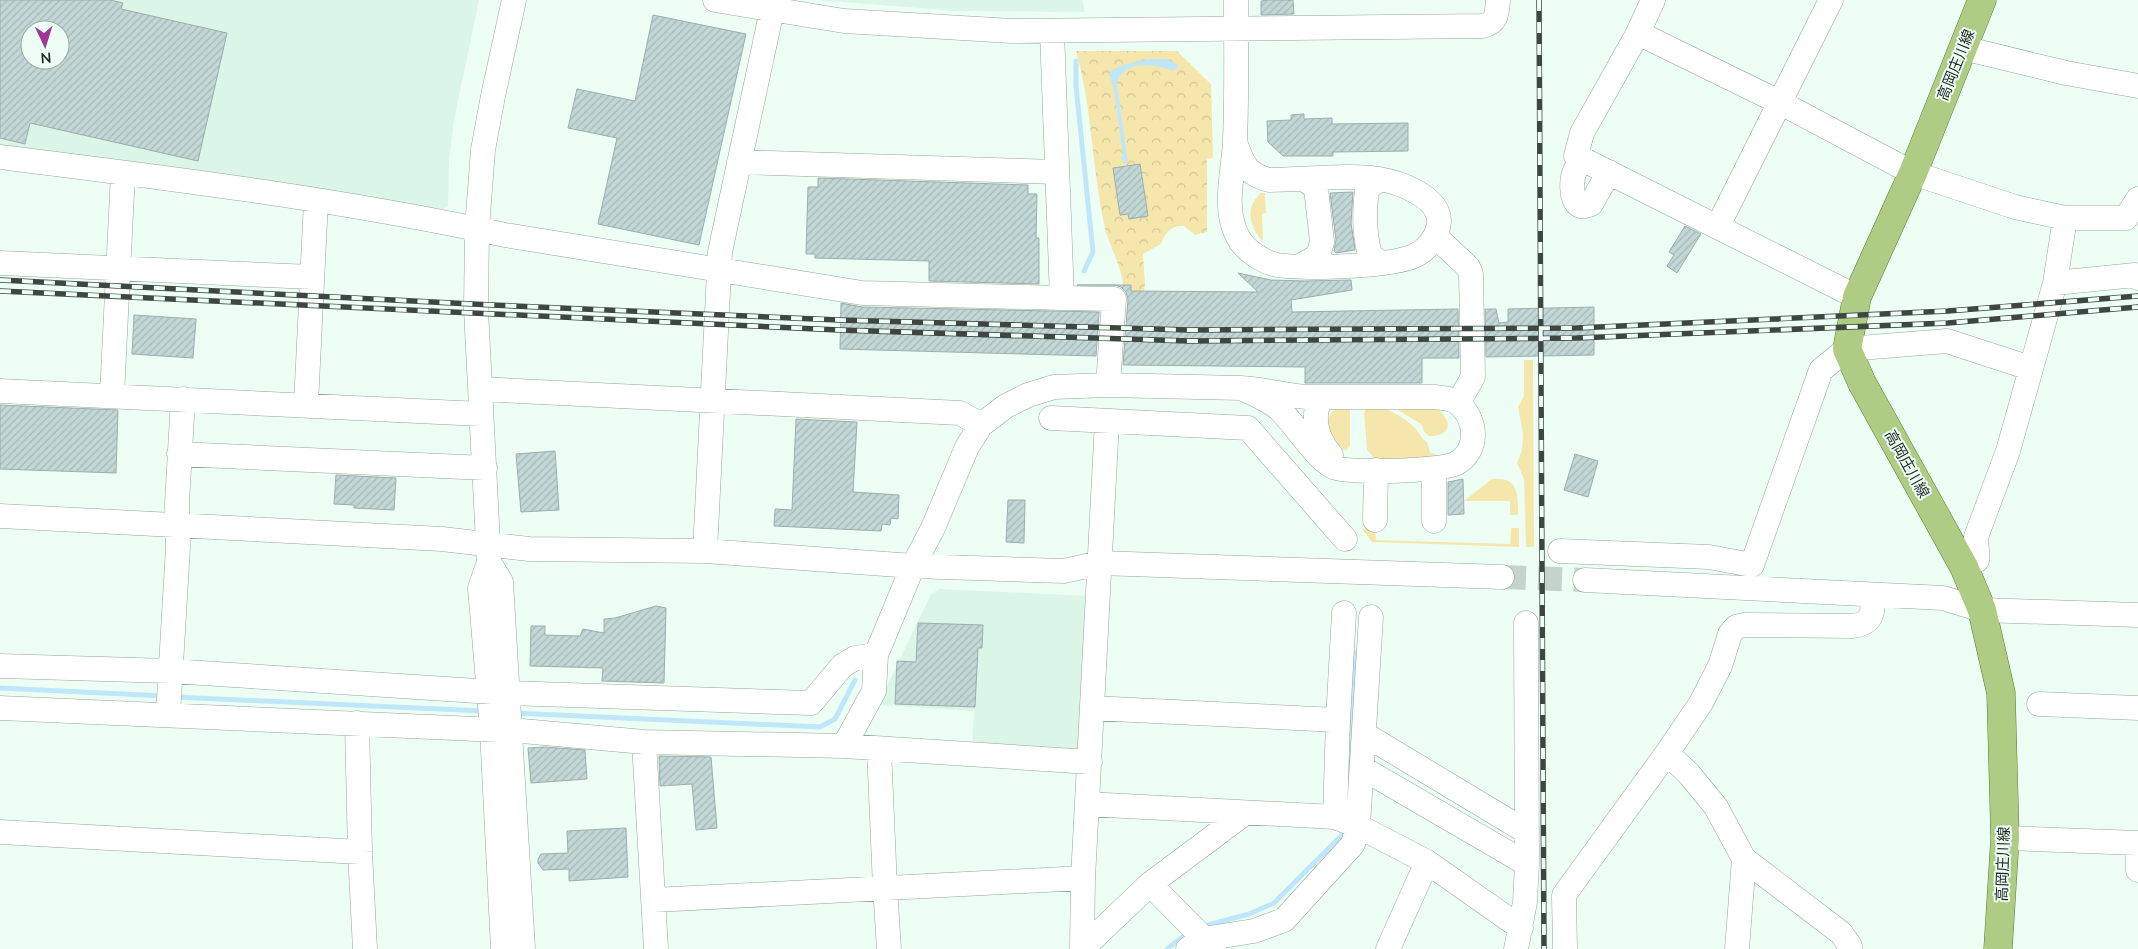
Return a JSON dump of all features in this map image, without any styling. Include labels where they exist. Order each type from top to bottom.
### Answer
[{"type":"main road","name":"高岡庄川線","points":[[1982,0],[1913,173],[1857,297],[1847,349],[1862,382],[1964,567],[1982,610],[2001,693],[2005,838],[1998,949]]},
{"type":"street","points":[[503,949],[500,711],[501,582],[488,554],[476,310],[476,228],[483,150],[492,96],[514,0]]},
{"type":"street","points":[[715,0],[844,21],[1052,32],[1482,26],[1490,25],[1495,19],[1498,0]]},
{"type":"street","points":[[1235,142],[1243,165],[1255,177],[1269,180],[1379,179],[1411,190],[1432,204],[1439,215],[1435,236],[1416,255],[1381,263],[1300,266],[1276,265],[1259,258],[1238,239],[1233,226],[1230,197],[1235,142],[1236,0]]},
{"type":"street","points":[[1653,0],[1638,33],[1582,133],[1576,156],[1857,297]]},
{"type":"street","points":[[1718,226],[1830,0]]},
{"type":"street","points":[[705,551],[720,252],[772,10]]},
{"type":"street","points":[[1052,32],[1062,298]]},
{"type":"street","points":[[1638,33],[1779,102],[1913,173],[2015,207],[2065,218],[2126,218],[2138,199]]},
{"type":"street","points":[[1963,48],[2066,73],[2138,86]]},
{"type":"street","points":[[0,157],[316,201],[862,293],[1114,299],[1108,385]]},
{"type":"street","points":[[1581,159],[1573,175],[1573,198],[1577,204],[1583,206],[1591,204],[1609,172]]},
{"type":"street","points":[[739,162],[1057,172]]},
{"type":"street","points":[[112,395],[123,173]]},
{"type":"street","points":[[1379,179],[1367,189],[1364,208],[1366,239],[1370,255],[1381,263]]},
{"type":"street","points":[[1250,251],[1243,231],[1242,202],[1249,192],[1269,180]]},
{"type":"street","points":[[1300,266],[1318,256],[1322,242],[1316,188],[1304,180]]},
{"type":"street","points":[[306,404],[316,201]]},
{"type":"street","points":[[1964,567],[1977,560],[1976,537],[2008,451],[2055,283],[2065,218]]},
{"type":"street","points":[[1435,236],[1468,267],[1471,274],[1473,377],[1458,403]]},
{"type":"street","points":[[0,263],[312,277]]},
{"type":"street","points":[[2055,283],[2137,276]]},
{"type":"street","points":[[1560,551],[1709,557],[1752,565],[1822,370],[1847,349],[1948,341],[2030,368]]},
{"type":"street","points":[[844,746],[874,690],[876,655],[913,566],[935,524],[967,447],[981,425],[1006,406],[1028,394],[1054,387],[1108,385],[1241,388],[1259,389],[1290,396],[1448,398],[1458,403],[1471,421],[1474,432],[1473,442],[1468,453],[1459,462],[1448,467],[1364,470],[1335,468],[1323,459],[1278,408],[1241,388]]},
{"type":"street","points":[[480,389],[960,414],[981,425]]},
{"type":"street","points":[[0,391],[306,404],[481,414]]},
{"type":"street","points":[[1322,397],[1316,410],[1316,423],[1322,442],[1342,464],[1364,470]]},
{"type":"street","points":[[169,693],[178,547],[176,503],[183,399]]},
{"type":"street","points":[[1051,418],[1248,428],[1345,539]]},
{"type":"street","points":[[1082,948],[1083,878],[1107,421]]},
{"type":"street","points":[[180,454],[485,468]]},
{"type":"street","points":[[1434,469],[1434,521]]},
{"type":"street","points":[[1364,470],[1375,520]]},
{"type":"street","points":[[0,516],[442,539],[488,554],[529,549],[705,551],[913,566],[1064,571],[1100,562],[1502,577]]},
{"type":"street","points":[[1585,580],[1943,598],[1982,610],[2138,615]]},
{"type":"street","points":[[1564,949],[1564,894],[1667,753],[1701,703],[1720,666],[1730,634],[1736,627],[1744,625],[1862,625],[1870,618],[1873,610],[1873,595]]},
{"type":"street","points":[[1150,884],[1202,946],[1284,920],[1353,844],[1347,822],[1338,720],[1344,613]]},
{"type":"street","points":[[1347,822],[1362,768],[1371,618]]},
{"type":"street","points":[[1518,939],[1527,864],[1526,623]]},
{"type":"street","points":[[0,666],[357,723],[500,711],[811,703],[842,666],[855,658],[876,655]]},
{"type":"street","points":[[0,708],[169,693],[500,711],[644,742],[844,746],[1090,762]]},
{"type":"street","points":[[2039,704],[2138,708]]},
{"type":"street","points":[[1092,708],[1338,720]]},
{"type":"street","points":[[500,711],[523,949]]},
{"type":"street","points":[[357,723],[360,852],[365,949]]},
{"type":"street","points":[[1364,734],[1527,832]]},
{"type":"street","points":[[644,742],[656,949]]},
{"type":"street","points":[[879,749],[884,887],[889,949]]},
{"type":"street","points":[[1667,753],[1689,774],[1716,807],[1744,859],[1841,933],[1850,949]]},
{"type":"street","points":[[1362,768],[1527,864]]},
{"type":"street","points":[[1088,804],[1246,813],[1347,822],[1427,862],[1518,939]]},
{"type":"street","points":[[1082,948],[1150,884],[1246,813]]},
{"type":"street","points":[[0,832],[360,852]]},
{"type":"street","points":[[2005,838],[2138,843],[2138,870]]},
{"type":"street","points":[[1737,949],[1744,859]]},
{"type":"street","points":[[1388,949],[1427,862]]},
{"type":"street","points":[[654,900],[1083,878]]},
{"type":"shaded area","points":[[0,0],[479,0],[454,120],[449,160],[448,207],[434,212],[0,147]]},
{"type":"shaded area","points":[[817,0],[1082,0],[1085,12],[957,11]]},
{"type":"shaded area","points":[[939,589],[1089,596],[1080,753],[972,748],[974,711],[878,705],[931,594]]},
{"type":"green space","points":[[1076,51],[1177,51],[1211,84],[1213,158],[1207,159],[1207,232],[1195,235],[1184,226],[1172,228],[1164,236],[1161,244],[1143,254],[1144,291],[1131,291],[1131,285],[1123,285],[1120,269],[1106,232],[1100,203],[1085,94]]},
{"type":"green space","points":[[1261,193],[1265,193],[1266,213],[1262,214],[1263,242],[1252,224],[1251,218],[1252,205]]},
{"type":"green space","points":[[1524,360],[1533,360],[1534,547],[1526,547],[1524,479],[1517,463],[1522,450],[1523,434],[1518,407],[1524,396]]},
{"type":"green space","points":[[1374,404],[1406,420],[1427,442],[1430,452],[1446,459],[1375,459],[1367,450],[1364,413],[1366,408]]},
{"type":"green space","points":[[1399,404],[1435,405],[1446,419],[1447,429],[1440,435],[1429,436],[1425,433],[1421,424],[1398,410]]},
{"type":"green space","points":[[1338,406],[1350,406],[1350,446],[1346,451],[1334,442],[1328,430],[1329,417]]},
{"type":"green space","points":[[1492,479],[1507,481],[1515,488],[1518,501],[1518,515],[1510,515],[1510,501],[1464,501]]},
{"type":"green space","points":[[1511,528],[1519,528],[1519,547],[1372,542],[1362,529],[1375,530],[1376,540],[1510,544]]},
{"type":"water","points":[[1151,59],[1167,59],[1178,65],[1178,67],[1173,71],[1149,65],[1132,67],[1120,77],[1117,85],[1128,163],[1124,164],[1123,160],[1121,160],[1121,157],[1123,157],[1114,90],[1109,74],[1122,65]]},
{"type":"building","points":[[0,0],[110,0],[123,3],[121,9],[227,33],[198,161],[30,123],[25,144],[0,138]]},
{"type":"building","points":[[1293,0],[1294,14],[1261,15],[1261,1]]},
{"type":"building","points":[[653,15],[746,34],[699,245],[598,224],[617,138],[568,128],[577,89],[635,101]]},
{"type":"building","points":[[1304,114],[1304,119],[1332,118],[1332,124],[1408,123],[1408,151],[1333,152],[1333,156],[1283,156],[1268,142],[1267,121],[1291,120],[1291,115]]},
{"type":"building","points":[[1140,164],[1148,216],[1129,219],[1128,214],[1120,215],[1113,168]]},
{"type":"building","points":[[818,178],[1028,185],[1028,194],[1037,194],[1036,238],[1039,238],[1039,284],[929,281],[929,261],[815,258],[815,254],[806,254],[808,187],[818,187]]},
{"type":"building","points":[[1353,192],[1351,223],[1355,250],[1336,253],[1334,251],[1336,240],[1330,193]]},
{"type":"building","points":[[1685,226],[1701,234],[1677,273],[1667,266],[1674,255],[1669,252]]},
{"type":"building","points":[[1238,273],[1271,280],[1351,280],[1352,290],[1291,300],[1292,312],[1458,309],[1459,358],[1422,358],[1422,383],[1305,383],[1305,367],[1123,365],[1128,300],[1126,292],[1121,287],[1115,285],[1131,285],[1131,291],[1258,292]]},
{"type":"building","points":[[841,303],[862,307],[1099,312],[1096,356],[840,349]]},
{"type":"building","points":[[1594,307],[1594,355],[1486,357],[1485,309],[1496,309],[1499,323],[1508,322],[1508,309]]},
{"type":"building","points":[[134,315],[196,319],[193,358],[132,354]]},
{"type":"building","points":[[0,405],[118,410],[116,473],[0,469]]},
{"type":"building","points":[[796,419],[857,422],[853,492],[899,495],[898,519],[891,518],[890,525],[882,524],[881,531],[774,526],[775,509],[792,510]]},
{"type":"building","points":[[555,451],[559,510],[521,512],[516,454]]},
{"type":"building","points":[[1575,454],[1598,461],[1588,497],[1564,490]]},
{"type":"building","points":[[336,475],[396,478],[394,510],[354,508],[354,505],[334,504]]},
{"type":"building","points":[[1463,479],[1464,514],[1448,515],[1448,482]]},
{"type":"building","points":[[1008,500],[1025,500],[1024,543],[1006,542]]},
{"type":"building","points":[[656,606],[666,608],[664,683],[602,681],[603,668],[530,666],[531,626],[545,626],[545,635],[580,636],[583,629],[604,633],[604,619],[615,618]]},
{"type":"building","points":[[918,623],[983,625],[982,648],[978,648],[975,707],[895,704],[897,661],[916,662]]},
{"type":"building","points":[[545,747],[585,750],[587,779],[531,783],[528,748]]},
{"type":"building","points":[[659,756],[711,757],[717,828],[696,830],[692,784],[660,786]]},
{"type":"building","points":[[626,828],[628,877],[569,881],[569,869],[543,870],[538,863],[541,854],[568,853],[567,831]]},
{"type":"waterway","points":[[1076,61],[1076,86],[1093,252],[1084,271]]},
{"type":"waterway","points":[[1350,774],[1354,652]]},
{"type":"waterway","points":[[514,713],[820,727],[835,719],[855,680]]},
{"type":"waterway","points":[[0,688],[164,696]]},
{"type":"waterway","points":[[175,697],[483,711]]},
{"type":"waterway","points":[[1200,927],[1249,914],[1274,903],[1347,830]]},
{"type":"waterway","points":[[1167,949],[1188,933]]},
{"type":"tunnel","points":[[1502,577],[1585,580]]},
{"type":"railway","points":[[1539,0],[1544,949]]},
{"type":"railway","points":[[0,280],[492,305],[839,320],[1189,330],[1577,328],[1948,311],[2138,296]]},
{"type":"railway","points":[[0,291],[839,330],[1189,341],[1577,338],[1948,323],[2138,307]]}]
